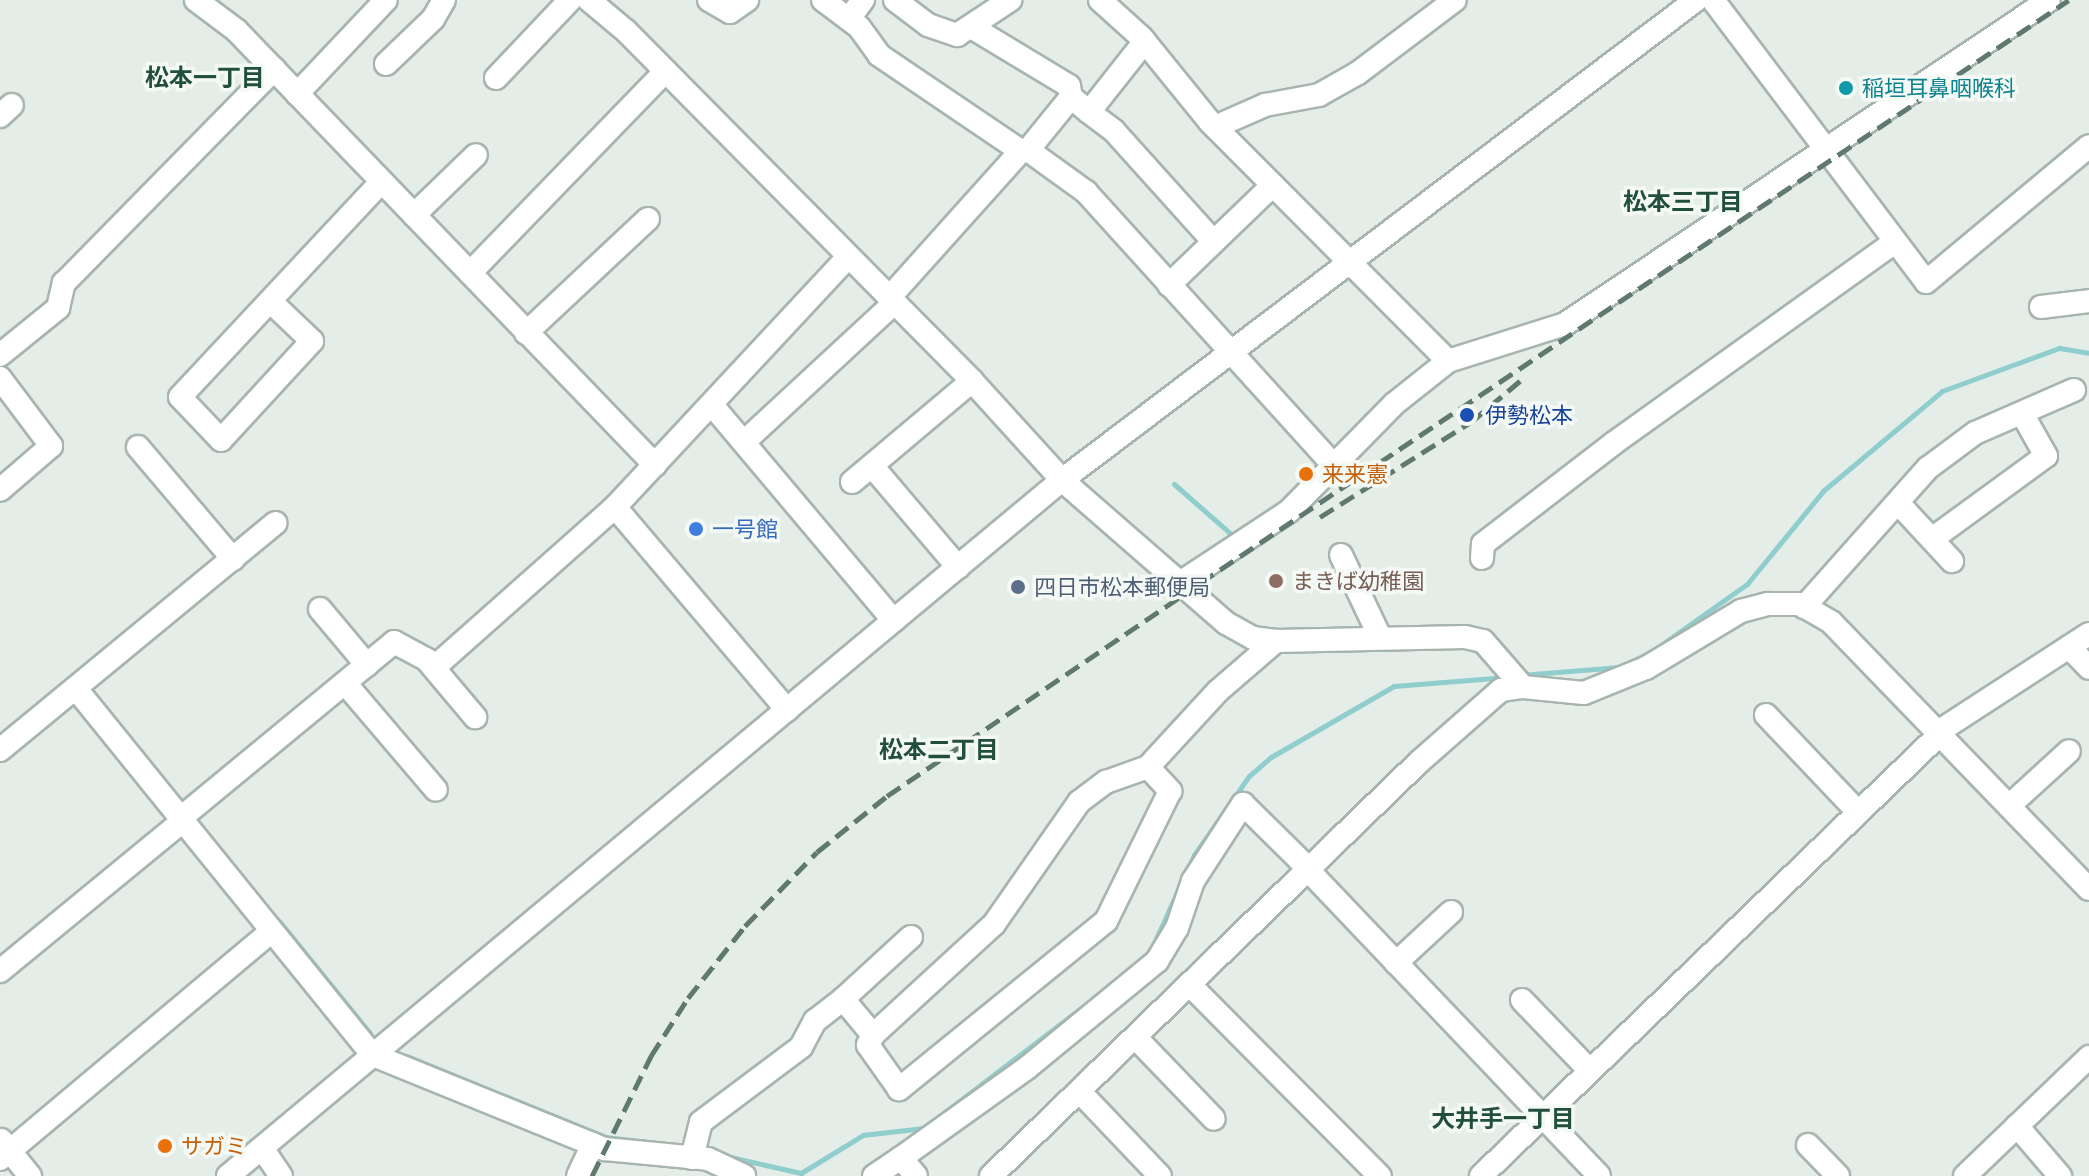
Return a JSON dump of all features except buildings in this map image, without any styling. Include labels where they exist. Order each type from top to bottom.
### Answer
[{"type":"street","points":[[197,0],[236,30],[655,465]]},
{"type":"street","points":[[297,94],[386,0]]},
{"type":"street","points":[[386,64],[433,19],[444,0]]},
{"type":"street","points":[[496,78],[570,0]]},
{"type":"street","points":[[589,0],[666,71],[972,381],[1062,480],[1226,623],[1253,638],[1276,641],[1380,637],[1483,641],[1517,679],[1584,693],[1646,668],[1741,611],[1768,604],[1804,607],[1831,622],[2089,889]]},
{"type":"street","points":[[709,0],[730,12],[747,0]]},
{"type":"street","points":[[823,0],[849,19],[879,55],[1086,192],[1332,463]]},
{"type":"street","points":[[849,19],[863,0]]},
{"type":"street","points":[[895,0],[945,32],[957,35],[973,28],[1010,0]]},
{"type":"street","points":[[1100,0],[1145,41],[1215,127],[1352,261],[1448,361]]},
{"type":"street","points":[[1215,127],[1265,105],[1333,88],[1455,0]]},
{"type":"street","points":[[228,1176],[1062,480],[1696,0]]},
{"type":"street","points":[[1713,0],[1824,151],[1926,282],[2089,146]]},
{"type":"street","points":[[1180,583],[1289,511],[1332,463],[1448,361],[1565,324],[2049,0]]},
{"type":"street","points":[[973,28],[1069,86],[1071,97],[1114,131],[1213,241]]},
{"type":"street","points":[[1089,112],[1145,41]]},
{"type":"street","points":[[4,344],[58,308],[64,283],[274,69]]},
{"type":"street","points":[[470,273],[666,71]]},
{"type":"street","points":[[744,442],[892,300],[1071,97]]},
{"type":"street","points":[[414,215],[476,155]]},
{"type":"street","points":[[270,301],[312,341],[221,440],[180,397],[381,182]]},
{"type":"street","points":[[1169,285],[1273,185]]},
{"type":"street","points":[[526,333],[648,219]]},
{"type":"street","points":[[1482,558],[1483,544],[1614,443],[1895,242]]},
{"type":"street","points":[[0,971],[394,642],[437,665],[615,507],[848,257]]},
{"type":"street","points":[[2041,307],[2089,301]]},
{"type":"street","points":[[0,378],[51,446],[0,490]]},
{"type":"street","points":[[852,482],[972,381]]},
{"type":"street","points":[[1804,607],[1859,539],[1899,504],[1906,488],[1960,443],[2074,390]]},
{"type":"street","points":[[712,405],[894,621]]},
{"type":"street","points":[[1932,539],[2046,456],[2023,415]]},
{"type":"street","points":[[138,447],[233,559]]},
{"type":"street","points":[[872,466],[958,567]]},
{"type":"street","points":[[1899,504],[1952,561]]},
{"type":"street","points":[[615,507],[787,710]]},
{"type":"street","points":[[0,750],[77,690],[275,523]]},
{"type":"street","points":[[1341,555],[1380,637]]},
{"type":"street","points":[[320,609],[367,665]]},
{"type":"street","points":[[1481,1176],[1939,733],[2089,634]]},
{"type":"street","points":[[1148,767],[1170,791],[1106,921],[899,1089],[868,1045],[873,1035],[994,924],[1079,802],[1106,782],[1148,767],[1218,691],[1276,641]]},
{"type":"street","points":[[2069,647],[2089,668]]},
{"type":"street","points":[[427,660],[475,717]]},
{"type":"street","points":[[991,1176],[1308,870],[1501,690],[1517,679]]},
{"type":"street","points":[[345,683],[436,790]]},
{"type":"street","points":[[77,690],[373,1055],[593,1144],[693,1150],[744,1176]]},
{"type":"street","points":[[1766,715],[1858,812]]},
{"type":"street","points":[[2009,806],[2069,751]]},
{"type":"street","points":[[874,1176],[909,1167],[1157,961],[1177,928],[1193,881],[1243,804],[1599,1176]]},
{"type":"street","points":[[1396,963],[1451,912]]},
{"type":"street","points":[[30,1176],[3,1150],[271,932]]},
{"type":"street","points":[[693,1150],[701,1122],[801,1047],[815,1021],[911,937]]},
{"type":"street","points":[[1191,986],[1380,1176]]},
{"type":"street","points":[[843,999],[873,1035]]},
{"type":"street","points":[[1522,1000],[1590,1071]]},
{"type":"street","points":[[1136,1038],[1214,1119]]},
{"type":"street","points":[[1965,1176],[2089,1057]]},
{"type":"street","points":[[1080,1092],[1160,1176]]},
{"type":"street","points":[[2017,1126],[2060,1176]]},
{"type":"street","points":[[578,1176],[593,1144]]},
{"type":"street","points":[[1808,1145],[1838,1176]]},
{"type":"street","points":[[262,1148],[281,1176]]},
{"type":"waterway","points":[[1521,675],[1620,667],[1651,652],[1747,584],[1823,491],[1942,391],[2059,348],[2089,353]]},
{"type":"waterway","points":[[1174,484],[1231,534]]},
{"type":"waterway","points":[[1149,954],[1194,855],[1249,776],[1271,757],[1394,686],[1507,677]]},
{"type":"waterway","points":[[280,922],[370,1033]]},
{"type":"waterway","points":[[726,1156],[801,1173],[863,1135],[924,1128],[1120,978]]},
{"type":"waterway","points":[[407,1056],[605,1137],[658,1143]]},
{"type":"railway","points":[[592,1176],[651,1056],[688,998],[745,926],[817,852],[887,796],[2069,0]]},
{"type":"railway","points":[[1320,517],[1471,422],[1521,380]]},
{"type":"place","name":"稲垣耳鼻咽喉科","points":[[1846,88]]},
{"type":"place","name":"伊勢松本","points":[[1467,415]]},
{"type":"place","name":"来来憲","points":[[1306,474]]},
{"type":"place","name":"一号館","points":[[696,529]]},
{"type":"place","name":"まきば幼稚園","points":[[1276,581]]},
{"type":"place","name":"四日市松本郵便局","points":[[1018,587]]},
{"type":"place","name":"サガミ","points":[[165,1146]]},
{"type":"district","name":"松本一丁目","points":[[205,77]]},
{"type":"district","name":"松本三丁目","points":[[1683,201]]},
{"type":"district","name":"松本二丁目","points":[[939,749]]},
{"type":"district","name":"大井手一丁目","points":[[1503,1118]]}]
